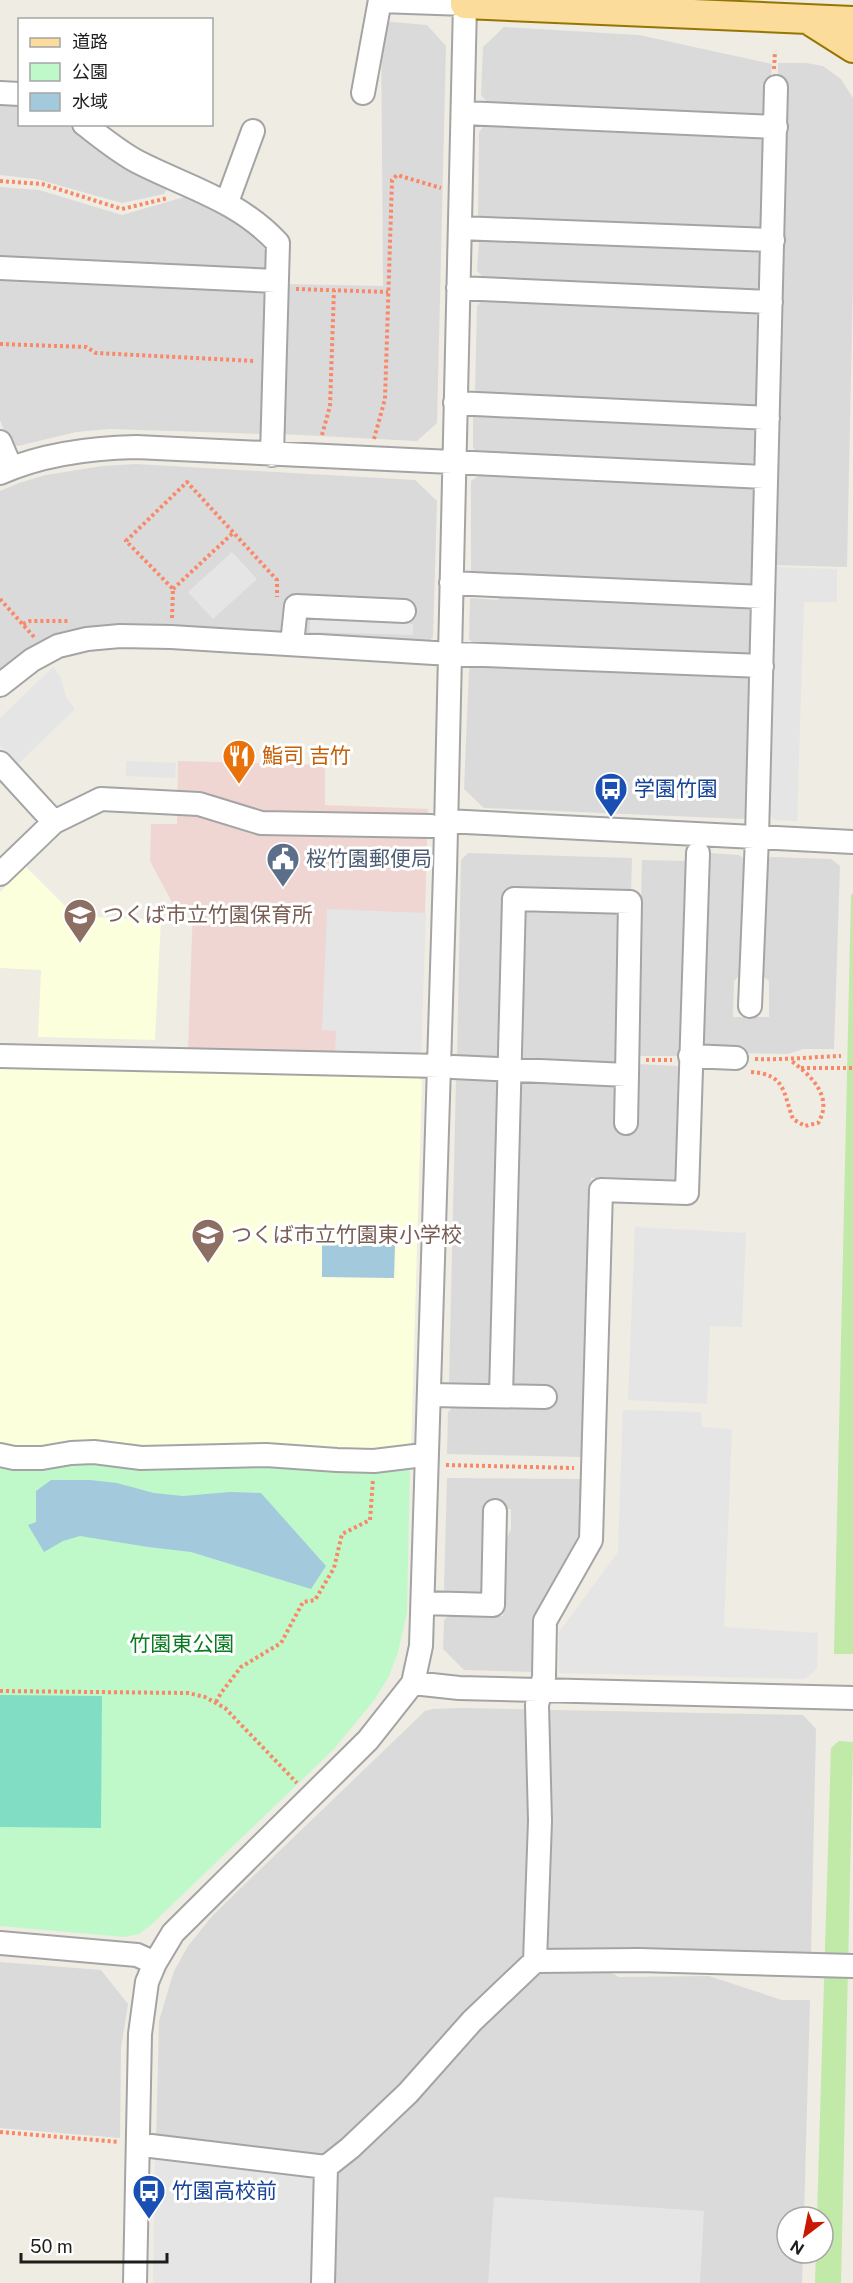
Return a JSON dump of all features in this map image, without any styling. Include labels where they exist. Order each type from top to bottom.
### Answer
[{"type":"main road","points":[[465,2],[853,21]]},
{"type":"main road","points":[[806,18],[853,48]]},
{"type":"street","points":[[135,2283],[140,2034],[147,1982],[154,1963],[173,1933],[368,1740],[414,1683],[421,1646],[430,1395],[446,1067],[439,824],[449,653],[465,2],[380,0],[363,93]]},
{"type":"street","points":[[750,1006],[764,597],[776,87]]},
{"type":"street","points":[[0,93],[18,94]]},
{"type":"street","points":[[463,113],[776,127]]},
{"type":"street","points":[[87,126],[135,160],[187,186],[227,202],[264,228],[278,243],[275,285],[272,455]]},
{"type":"street","points":[[227,202],[253,131]]},
{"type":"street","points":[[460,228],[773,240]]},
{"type":"street","points":[[0,268],[275,285]]},
{"type":"street","points":[[458,288],[771,302]]},
{"type":"street","points":[[456,403],[768,418]]},
{"type":"street","points":[[0,442],[5,470],[46,457],[96,448],[136,447],[766,477]]},
{"type":"street","points":[[451,583],[764,597]]},
{"type":"street","points":[[292,644],[296,606],[404,611]]},
{"type":"street","points":[[0,685],[46,651],[87,639],[120,636],[762,666]]},
{"type":"street","points":[[0,763],[54,822]]},
{"type":"street","points":[[0,874],[54,822],[101,799],[199,804],[261,823],[439,824],[853,842]]},
{"type":"street","points":[[535,1962],[540,1821],[537,1704],[544,1677],[545,1621],[591,1540],[601,1190],[687,1193],[698,854]]},
{"type":"street","points":[[501,1396],[514,899],[630,903],[627,1123]]},
{"type":"street","points":[[0,1056],[510,1070],[627,1067]]},
{"type":"street","points":[[690,1056],[741,1065]]},
{"type":"street","points":[[430,1395],[545,1397]]},
{"type":"street","points":[[0,1455],[14,1458],[42,1458],[83,1452],[141,1458],[266,1455],[374,1461],[415,1456]]},
{"type":"street","points":[[423,1603],[494,1605],[495,1511]]},
{"type":"street","points":[[414,1683],[452,1687],[853,1698]]},
{"type":"street","points":[[0,1943],[137,1955],[154,1963]]},
{"type":"street","points":[[151,2146],[326,2167],[350,2148],[408,2093],[472,2021],[535,1962],[639,1960],[853,1966]]},
{"type":"street","points":[[323,2283],[326,2167]]},
{"type":"path","points":[[774,62],[775,51]]},
{"type":"path","points":[[373,445],[385,399],[392,180],[397,175],[404,176],[447,190]]},
{"type":"path","points":[[0,181],[42,184],[122,209],[169,198],[187,186]]},
{"type":"path","points":[[275,285],[388,292]]},
{"type":"path","points":[[320,442],[330,406],[334,290]]},
{"type":"path","points":[[0,344],[86,347],[96,353],[153,357],[274,362]]},
{"type":"path","points":[[173,589],[126,541],[188,482],[277,580],[277,600]]},
{"type":"path","points":[[171,637],[173,589],[234,532]]},
{"type":"path","points":[[0,599],[46,651]]},
{"type":"path","points":[[627,1067],[680,1061],[690,1056]]},
{"type":"path","points":[[741,1065],[841,1056]]},
{"type":"path","points":[[741,1065],[778,1081],[785,1092],[793,1119],[805,1126],[818,1123],[824,1113],[824,1099],[801,1068],[790,1060]]},
{"type":"path","points":[[801,1068],[853,1068]]},
{"type":"path","points":[[216,1702],[241,1667],[281,1643],[303,1602],[315,1600],[334,1568],[342,1534],[370,1520],[374,1461]]},
{"type":"path","points":[[443,1465],[593,1468]]},
{"type":"path","points":[[0,1691],[188,1693],[216,1702],[225,1708],[309,1797]]},
{"type":"path","points":[[0,2132],[123,2143]]},
{"type":"shaded area","points":[[381,21],[427,25],[446,46],[437,423],[417,441],[281,434],[284,284],[383,286]]},
{"type":"shaded area","points":[[504,27],[639,35],[772,64],[768,109],[759,117],[488,103],[481,95],[483,47]]},
{"type":"shaded area","points":[[778,63],[806,63],[823,66],[841,79],[853,98],[853,278],[847,567],[773,565]]},
{"type":"shaded area","points":[[0,101],[18,104],[18,126],[70,126],[168,187],[164,194],[122,203],[36,179],[0,175]]},
{"type":"shaded area","points":[[488,121],[758,135],[765,142],[763,232],[478,221],[479,132]]},
{"type":"shaded area","points":[[0,187],[39,190],[122,215],[188,196],[220,209],[271,247],[270,264],[262,271],[0,260]]},
{"type":"shaded area","points":[[479,239],[763,250],[762,284],[753,291],[485,279],[477,271]]},
{"type":"shaded area","points":[[0,277],[260,289],[268,298],[264,434],[110,429],[76,432],[18,446],[9,443],[0,420]]},
{"type":"shaded area","points":[[485,297],[753,310],[761,320],[759,402],[752,406],[475,393],[477,306]]},
{"type":"shaded area","points":[[473,413],[751,425],[759,432],[758,458],[749,466],[478,454],[473,447]]},
{"type":"shaded area","points":[[136,464],[415,480],[437,501],[433,637],[427,643],[90,628],[34,645],[0,671],[0,491],[46,475],[102,466]]},
{"type":"shaded area","points":[[481,474],[747,483],[757,492],[754,581],[745,589],[471,573],[471,481]]},
{"type":"shaded area","points":[[232,552],[257,579],[213,619],[188,592]]},
{"type":"shaded area","points":[[774,567],[837,569],[837,602],[804,602],[797,821],[774,820],[767,811]]},
{"type":"shaded area","points":[[499,596],[748,606],[755,612],[752,650],[747,656],[474,644],[469,639],[470,598],[498,600]]},
{"type":"shaded area","points":[[310,620],[413,624],[413,635],[310,632]]},
{"type":"shaded area","points":[[475,664],[747,675],[752,681],[748,815],[743,819],[484,808],[464,789],[469,669]]},
{"type":"shaded area","points":[[53,667],[61,678],[66,697],[75,709],[18,764],[0,746],[0,718]]},
{"type":"shaded area","points":[[126,761],[176,763],[175,778],[126,776]]},
{"type":"shaded area","points":[[178,761],[325,765],[325,805],[428,809],[421,1051],[414,1056],[188,1051],[193,907],[174,906],[150,861],[151,824],[177,824]]},
{"type":"shaded area","points":[[468,853],[632,858],[631,892],[505,889],[501,1059],[457,1058],[461,860]]},
{"type":"shaded area","points":[[709,853],[739,855],[745,860],[742,973],[734,981],[733,1017],[769,1017],[769,981],[759,973],[763,862],[771,857],[831,859],[840,866],[834,1049],[803,1049],[788,1054],[740,1053],[704,1048]]},
{"type":"shaded area","points":[[642,860],[686,861],[680,1056],[637,1056]]},
{"type":"shaded area","name":"つくば市立竹園保育所","points":[[26,867],[75,916],[161,920],[155,1040],[38,1037],[41,970],[0,968],[0,892]]},
{"type":"shaded area","points":[[530,908],[615,910],[622,917],[618,1059],[613,1065],[526,1063],[519,1057],[522,914]]},
{"type":"shaded area","points":[[327,909],[426,913],[421,1051],[414,1056],[335,1052],[336,1031],[322,1030]]},
{"type":"shaded area","points":[[636,1064],[678,1066],[675,1181],[591,1178],[582,1457],[447,1454],[448,1412],[454,1406],[553,1406],[553,1388],[516,1388],[511,1382],[518,1085],[524,1079],[611,1083],[618,1090]]},
{"type":"shaded area","name":"つくば市立竹園東小学校","points":[[0,1065],[416,1074],[422,1081],[411,1451],[0,1449]]},
{"type":"shaded area","points":[[456,1078],[500,1078],[493,1382],[487,1388],[458,1388],[449,1383]]},
{"type":"shaded area","points":[[635,1227],[746,1233],[742,1327],[710,1326],[707,1404],[628,1400]]},
{"type":"shaded area","points":[[623,1410],[701,1412],[702,1427],[732,1429],[724,1627],[818,1633],[817,1669],[805,1679],[559,1673],[559,1632],[618,1552]]},
{"type":"shaded area","points":[[447,1478],[581,1479],[579,1534],[534,1618],[534,1672],[464,1670],[443,1649],[444,1620],[449,1615],[503,1616],[506,1540],[511,1529],[511,1509],[489,1509],[486,1590],[480,1596],[448,1594],[444,1589]]},
{"type":"shaded area","points":[[463,1708],[803,1715],[816,1729],[811,1956],[526,1955],[411,2083],[323,2160],[156,2142],[159,2021],[174,1971],[188,1946],[213,1915],[425,1711]]},
{"type":"shaded area","points":[[0,1962],[101,1970],[128,2004],[121,2048],[120,2138],[0,2128]]},
{"type":"shaded area","points":[[544,1971],[612,1973],[619,1977],[709,1976],[782,2000],[810,2000],[804,2205],[775,2205],[775,2265],[803,2265],[802,2283],[332,2283],[335,2172],[474,2033]]},
{"type":"shaded area","points":[[155,2152],[314,2173],[314,2283],[153,2283]]},
{"type":"shaded area","points":[[494,2197],[704,2211],[700,2283],[488,2283]]},
{"type":"green space","points":[[853,893],[853,1654],[834,1654],[851,895]]},
{"type":"green space","name":"竹園東公園","points":[[0,1461],[410,1462],[407,1613],[398,1652],[389,1676],[375,1699],[333,1750],[151,1925],[139,1934],[124,1937],[0,1926]]},
{"type":"green space","points":[[0,1695],[102,1696],[101,1828],[0,1827]]},
{"type":"green space","points":[[839,1741],[853,1742],[841,2283],[815,2283],[816,2265],[835,2265],[835,2205],[817,2205],[831,1748]]},
{"type":"water","points":[[322,1244],[395,1245],[394,1278],[322,1277]]},
{"type":"water","points":[[51,1480],[117,1483],[154,1493],[183,1496],[230,1492],[261,1493],[326,1566],[311,1589],[191,1552],[80,1536],[63,1541],[44,1552],[28,1525],[36,1522],[36,1491]]},
{"type":"place","name":"鮨司 吉竹","points":[[239,785]]},
{"type":"place","name":"学園竹園","points":[[611,818]]},
{"type":"place","name":"桜竹園郵便局","points":[[283,888]]},
{"type":"place","name":"つくば市立竹園保育所","points":[[80,944]]},
{"type":"place","name":"つくば市立竹園東小学校","points":[[208,1264]]},
{"type":"place","name":"竹園高校前","points":[[149,2220]]}]
